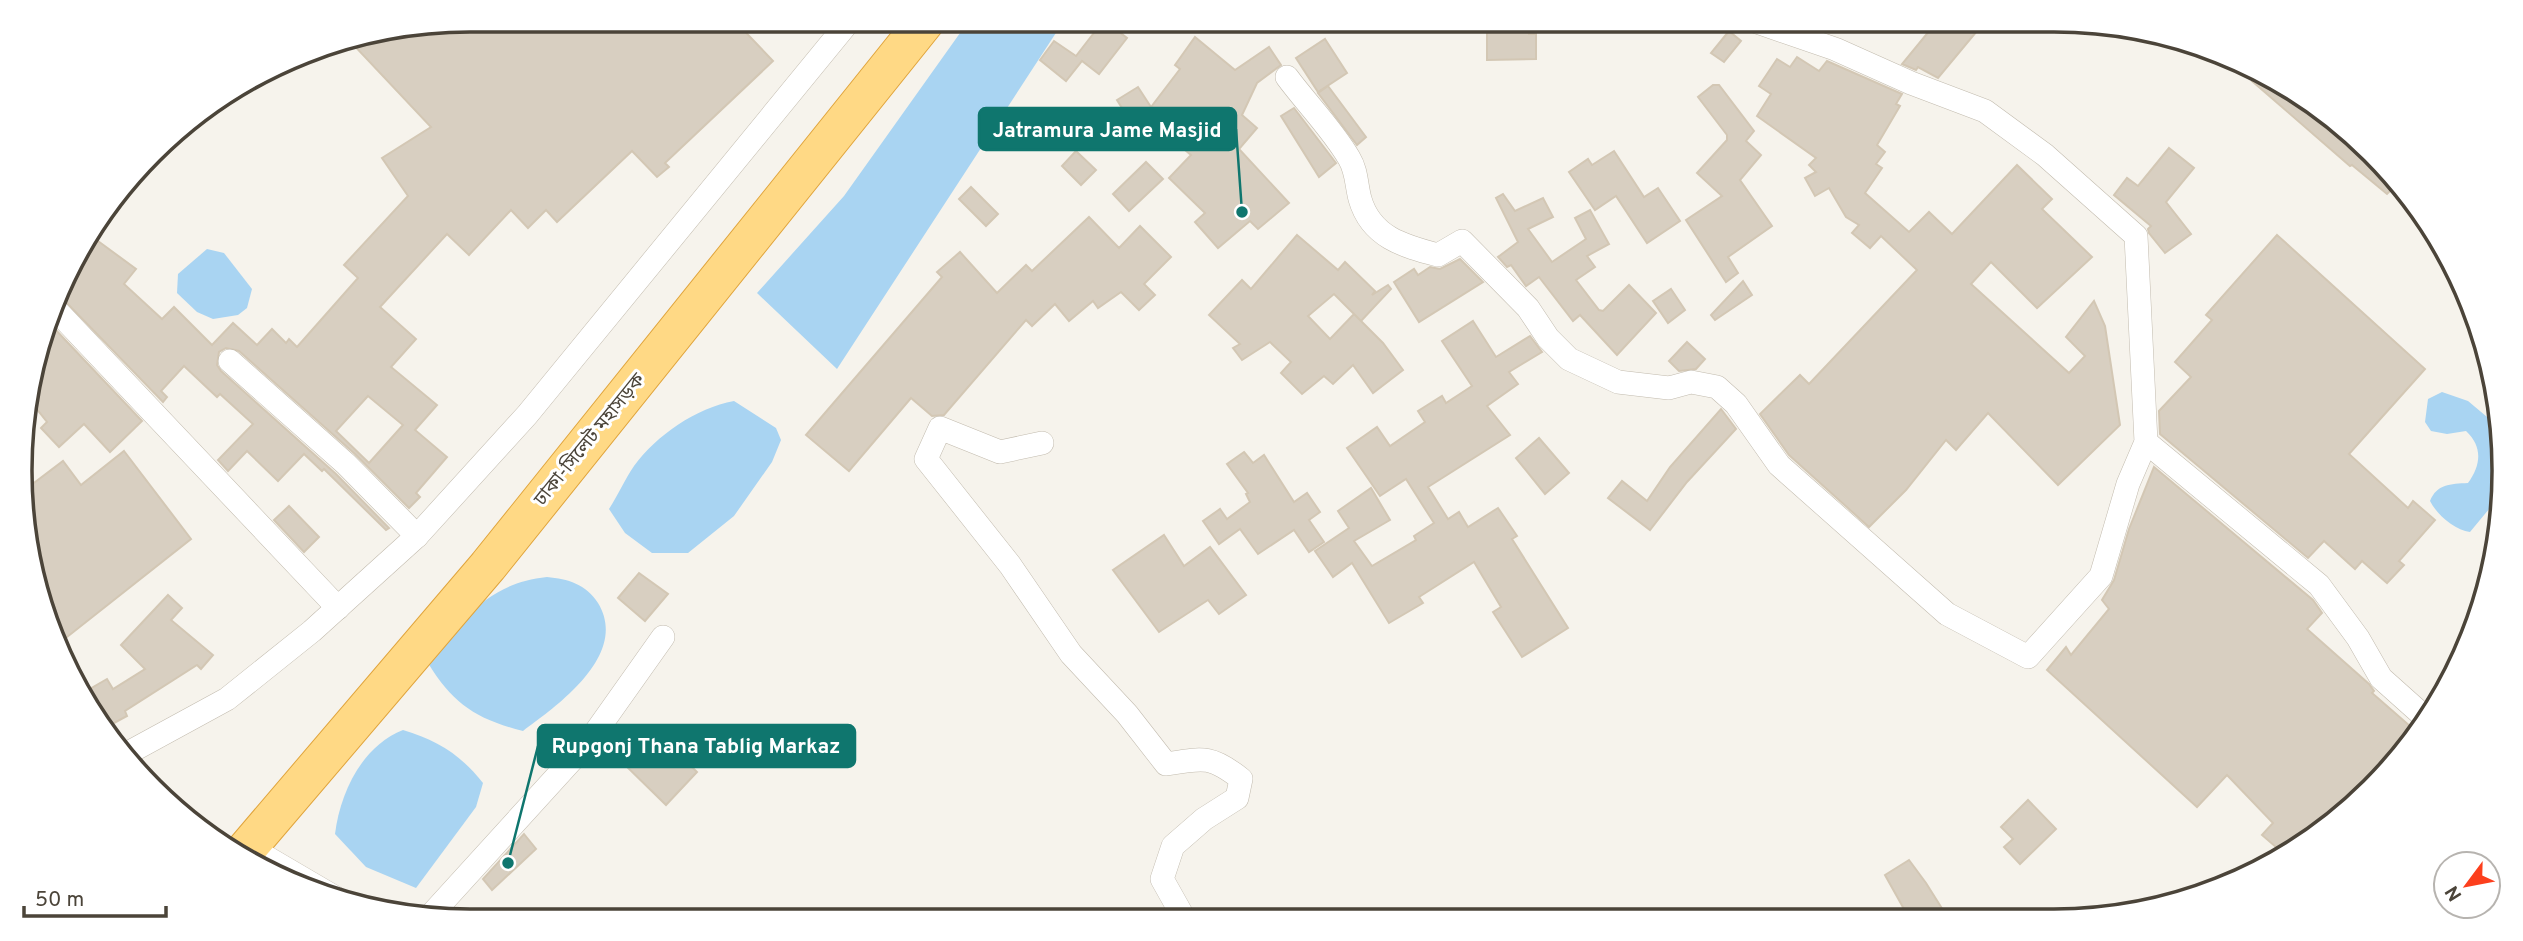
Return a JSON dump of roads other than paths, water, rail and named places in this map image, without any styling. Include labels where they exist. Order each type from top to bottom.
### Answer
[{"type":"highway","name":"ঢাকা-সিলেট মহাসড়ক","points":[[247,849],[488,566],[917,32]]},
{"type":"street","points":[[132,751],[227,699],[338,608],[417,536],[527,415],[840,32]]},
{"type":"street","points":[[1287,77],[1338,140],[1354,167],[1360,198],[1368,220],[1390,240],[1438,255],[1462,242],[1528,308],[1548,338],[1569,359],[1618,382],[1669,388],[1691,382],[1717,387],[1736,404],[1779,465],[1947,614],[2028,657],[2101,576],[2128,484],[2146,442],[2136,236],[2045,155],[1985,111],[1910,83],[1835,49],[1786,32]]},
{"type":"street","points":[[60,315],[338,608]]},
{"type":"street","points":[[230,361],[346,464],[417,536]]},
{"type":"street","points":[[1042,443],[1000,452],[940,428],[926,458],[1010,565],[1071,654],[1127,714],[1166,764],[1196,759],[1220,762],[1241,779],[1237,798],[1204,819],[1173,846],[1162,879],[1179,909]]},
{"type":"street","points":[[2146,442],[2319,585],[2358,638],[2381,678],[2419,712]]},
{"type":"street","points":[[437,908],[590,740],[663,637]]},
{"type":"water","points":[[961,32],[1057,32],[837,369],[757,293],[844,196]]},
{"type":"water","points":[[207,249],[224,253],[252,289],[247,308],[238,315],[213,319],[197,312],[177,293],[178,274]]},
{"type":"water","points":[[2442,392],[2468,401],[2489,418],[2492,470],[2490,508],[2470,532],[2447,521],[2430,501],[2440,488],[2468,483],[2476,470],[2478,450],[2466,431],[2447,434],[2431,431],[2425,422],[2428,399]]},
{"type":"water","points":[[734,401],[776,428],[781,440],[772,462],[734,516],[688,553],[652,553],[625,533],[609,509],[634,466],[654,444],[692,416]]},
{"type":"water","points":[[547,577],[562,579],[588,591],[598,603],[605,622],[605,641],[598,659],[586,676],[555,707],[523,731],[492,721],[467,708],[447,689],[428,663],[478,606],[508,587]]},
{"type":"water","points":[[403,730],[448,750],[466,764],[483,783],[476,807],[416,888],[366,867],[335,834],[348,787],[365,759],[389,737]]},
{"type":"place","name":"Jatramura Jame Masjid","points":[[1242,212]]},
{"type":"place","name":"Rupgonj Thana Tablig Markaz","points":[[508,863]]}]
